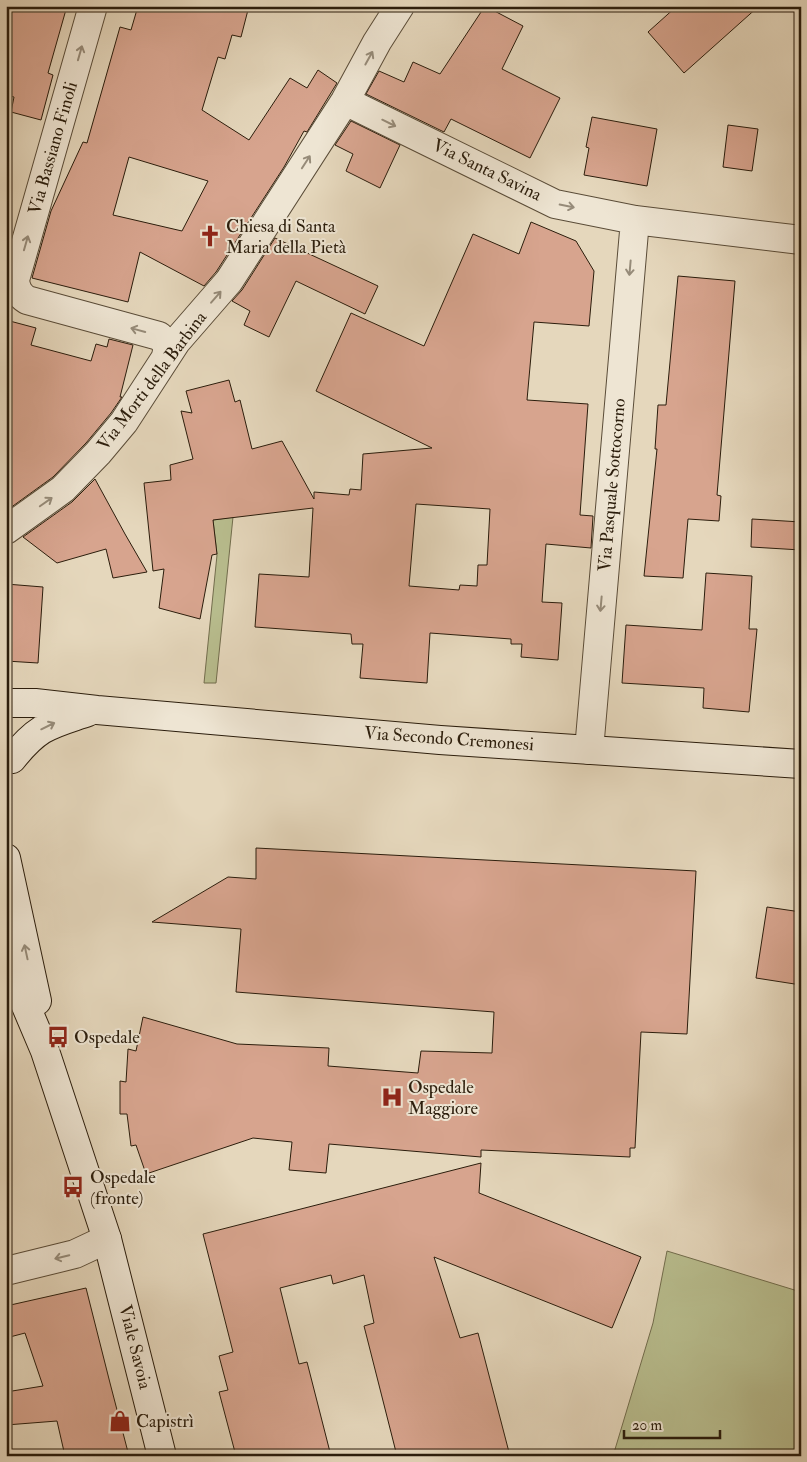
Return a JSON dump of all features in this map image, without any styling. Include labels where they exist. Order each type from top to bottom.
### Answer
[{"type":"street","name":"Via Bassiano Finoli","points":[[93,6],[16,280],[18,290],[27,300],[159,336],[166,344],[167,352],[165,359]]},
{"type":"street","name":"Via Morti della Barbina","points":[[6,530],[58,493],[98,453],[124,422],[176,342],[229,281],[345,101],[377,42],[400,6]]},
{"type":"street","name":"Via Santa Savina","points":[[345,101],[555,204],[635,220],[801,240]]},
{"type":"street","name":"Via Pasquale Sottocorno","points":[[589,750],[635,220]]},
{"type":"street","name":"Via Secondo Cremonesi","points":[[6,703],[35,703],[440,740],[801,764]]},
{"type":"street","name":"Via Secondo Cremonesi","points":[[9,763],[34,734],[47,726],[97,710]]},
{"type":"street","points":[[6,716],[13,726],[16,736],[16,748],[9,763]]},
{"type":"street","points":[[6,858],[42,1025],[45,1051]]},
{"type":"street","points":[[6,959],[45,1051]]},
{"type":"street","name":"Viale Savoia","points":[[45,1051],[107,1238],[162,1456]]},
{"type":"street","points":[[6,1270],[75,1254],[107,1238]]},
{"type":"green space","points":[[233,517],[216,683],[204,683],[217,555],[213,520]]},
{"type":"green space","points":[[667,1251],[801,1292],[801,1456],[613,1456],[653,1323]]},
{"type":"building","points":[[6,6],[67,6],[48,73],[53,75],[41,120],[11,112],[14,97],[6,95]]},
{"type":"building","points":[[138,6],[249,6],[241,37],[232,35],[225,59],[218,57],[202,110],[249,140],[290,78],[307,88],[318,70],[337,83],[307,132],[304,131],[284,167],[216,272],[204,286],[140,252],[128,302],[32,278],[51,211],[83,142],[87,143],[120,27],[131,30]],"holes":[[[129,157],[208,181],[182,231],[113,215]]]},
{"type":"building","points":[[485,6],[523,26],[502,69],[560,98],[530,158],[451,119],[444,132],[366,94],[379,71],[404,82],[413,62],[440,74]]},
{"type":"building","points":[[677,6],[759,6],[684,73],[648,32]]},
{"type":"building","points":[[592,117],[657,129],[647,186],[584,175],[589,148],[586,147]]},
{"type":"building","points":[[351,121],[400,145],[380,188],[346,171],[353,154],[335,145]]},
{"type":"building","points":[[728,125],[758,129],[752,171],[723,167]]},
{"type":"building","points":[[531,222],[576,241],[594,271],[589,326],[534,322],[527,400],[588,404],[580,515],[593,516],[591,548],[546,544],[542,602],[562,603],[558,660],[521,657],[522,644],[511,644],[511,639],[430,633],[427,683],[360,678],[363,644],[352,644],[351,634],[255,627],[259,574],[309,577],[313,508],[213,520],[217,554],[212,555],[200,619],[159,608],[164,569],[153,571],[144,483],[171,480],[170,465],[193,459],[181,411],[192,413],[186,391],[229,380],[235,402],[240,400],[252,449],[282,441],[314,499],[314,492],[349,495],[350,489],[361,490],[363,454],[432,448],[316,391],[351,313],[424,346],[473,234],[519,254]],"holes":[[[416,504],[490,509],[487,565],[478,565],[477,586],[460,585],[459,590],[409,586]]]},
{"type":"building","points":[[275,238],[378,286],[365,314],[296,281],[269,337],[244,325],[250,311],[232,301],[242,290]]},
{"type":"building","points":[[678,276],[735,281],[717,495],[721,496],[719,521],[688,519],[683,578],[644,576],[657,449],[655,449],[658,405],[666,405]]},
{"type":"building","points":[[6,320],[36,328],[31,345],[91,361],[96,344],[107,347],[109,339],[133,345],[120,397],[122,397],[111,413],[86,443],[53,477],[6,511]]},
{"type":"building","points":[[95,479],[147,572],[113,578],[106,549],[57,563],[23,537],[72,502]]},
{"type":"building","points":[[752,519],[801,522],[801,550],[751,547]]},
{"type":"building","points":[[706,573],[752,576],[749,629],[757,629],[749,712],[703,708],[704,688],[622,683],[626,625],[702,630]]},
{"type":"building","points":[[6,584],[43,587],[38,663],[6,661]]},
{"type":"building","points":[[256,848],[696,871],[687,1034],[641,1032],[635,1148],[630,1148],[630,1157],[481,1150],[481,1157],[329,1144],[326,1173],[289,1170],[292,1142],[253,1138],[146,1174],[136,1145],[131,1146],[127,1114],[120,1114],[120,1081],[126,1082],[128,1049],[136,1051],[143,1017],[237,1044],[329,1048],[328,1066],[418,1073],[421,1051],[492,1053],[494,1012],[236,992],[241,929],[152,922],[228,877],[256,879]]},
{"type":"building","points":[[767,907],[801,912],[801,985],[756,978]]},
{"type":"building","points":[[481,1163],[479,1193],[641,1257],[612,1328],[434,1257],[460,1338],[478,1333],[510,1456],[397,1456],[364,1326],[374,1323],[364,1275],[333,1284],[331,1275],[280,1288],[299,1364],[307,1362],[331,1456],[236,1456],[219,1392],[228,1390],[219,1356],[233,1352],[203,1234]]},
{"type":"building","points":[[86,1288],[129,1456],[65,1456],[57,1421],[6,1425],[6,1392],[43,1386],[25,1333],[6,1338],[6,1306]]},
{"type":"place","name":"Chiesa di Santa Maria della Pietà","points":[[210,236]]},
{"type":"place","name":"Ospedale","points":[[58,1037]]},
{"type":"place","name":"Ospedale Maggiore","points":[[392,1097]]},
{"type":"place","name":"Ospedale (fronte)","points":[[73,1187]]},
{"type":"place","name":"Capistrì","points":[[120,1421]]}]
